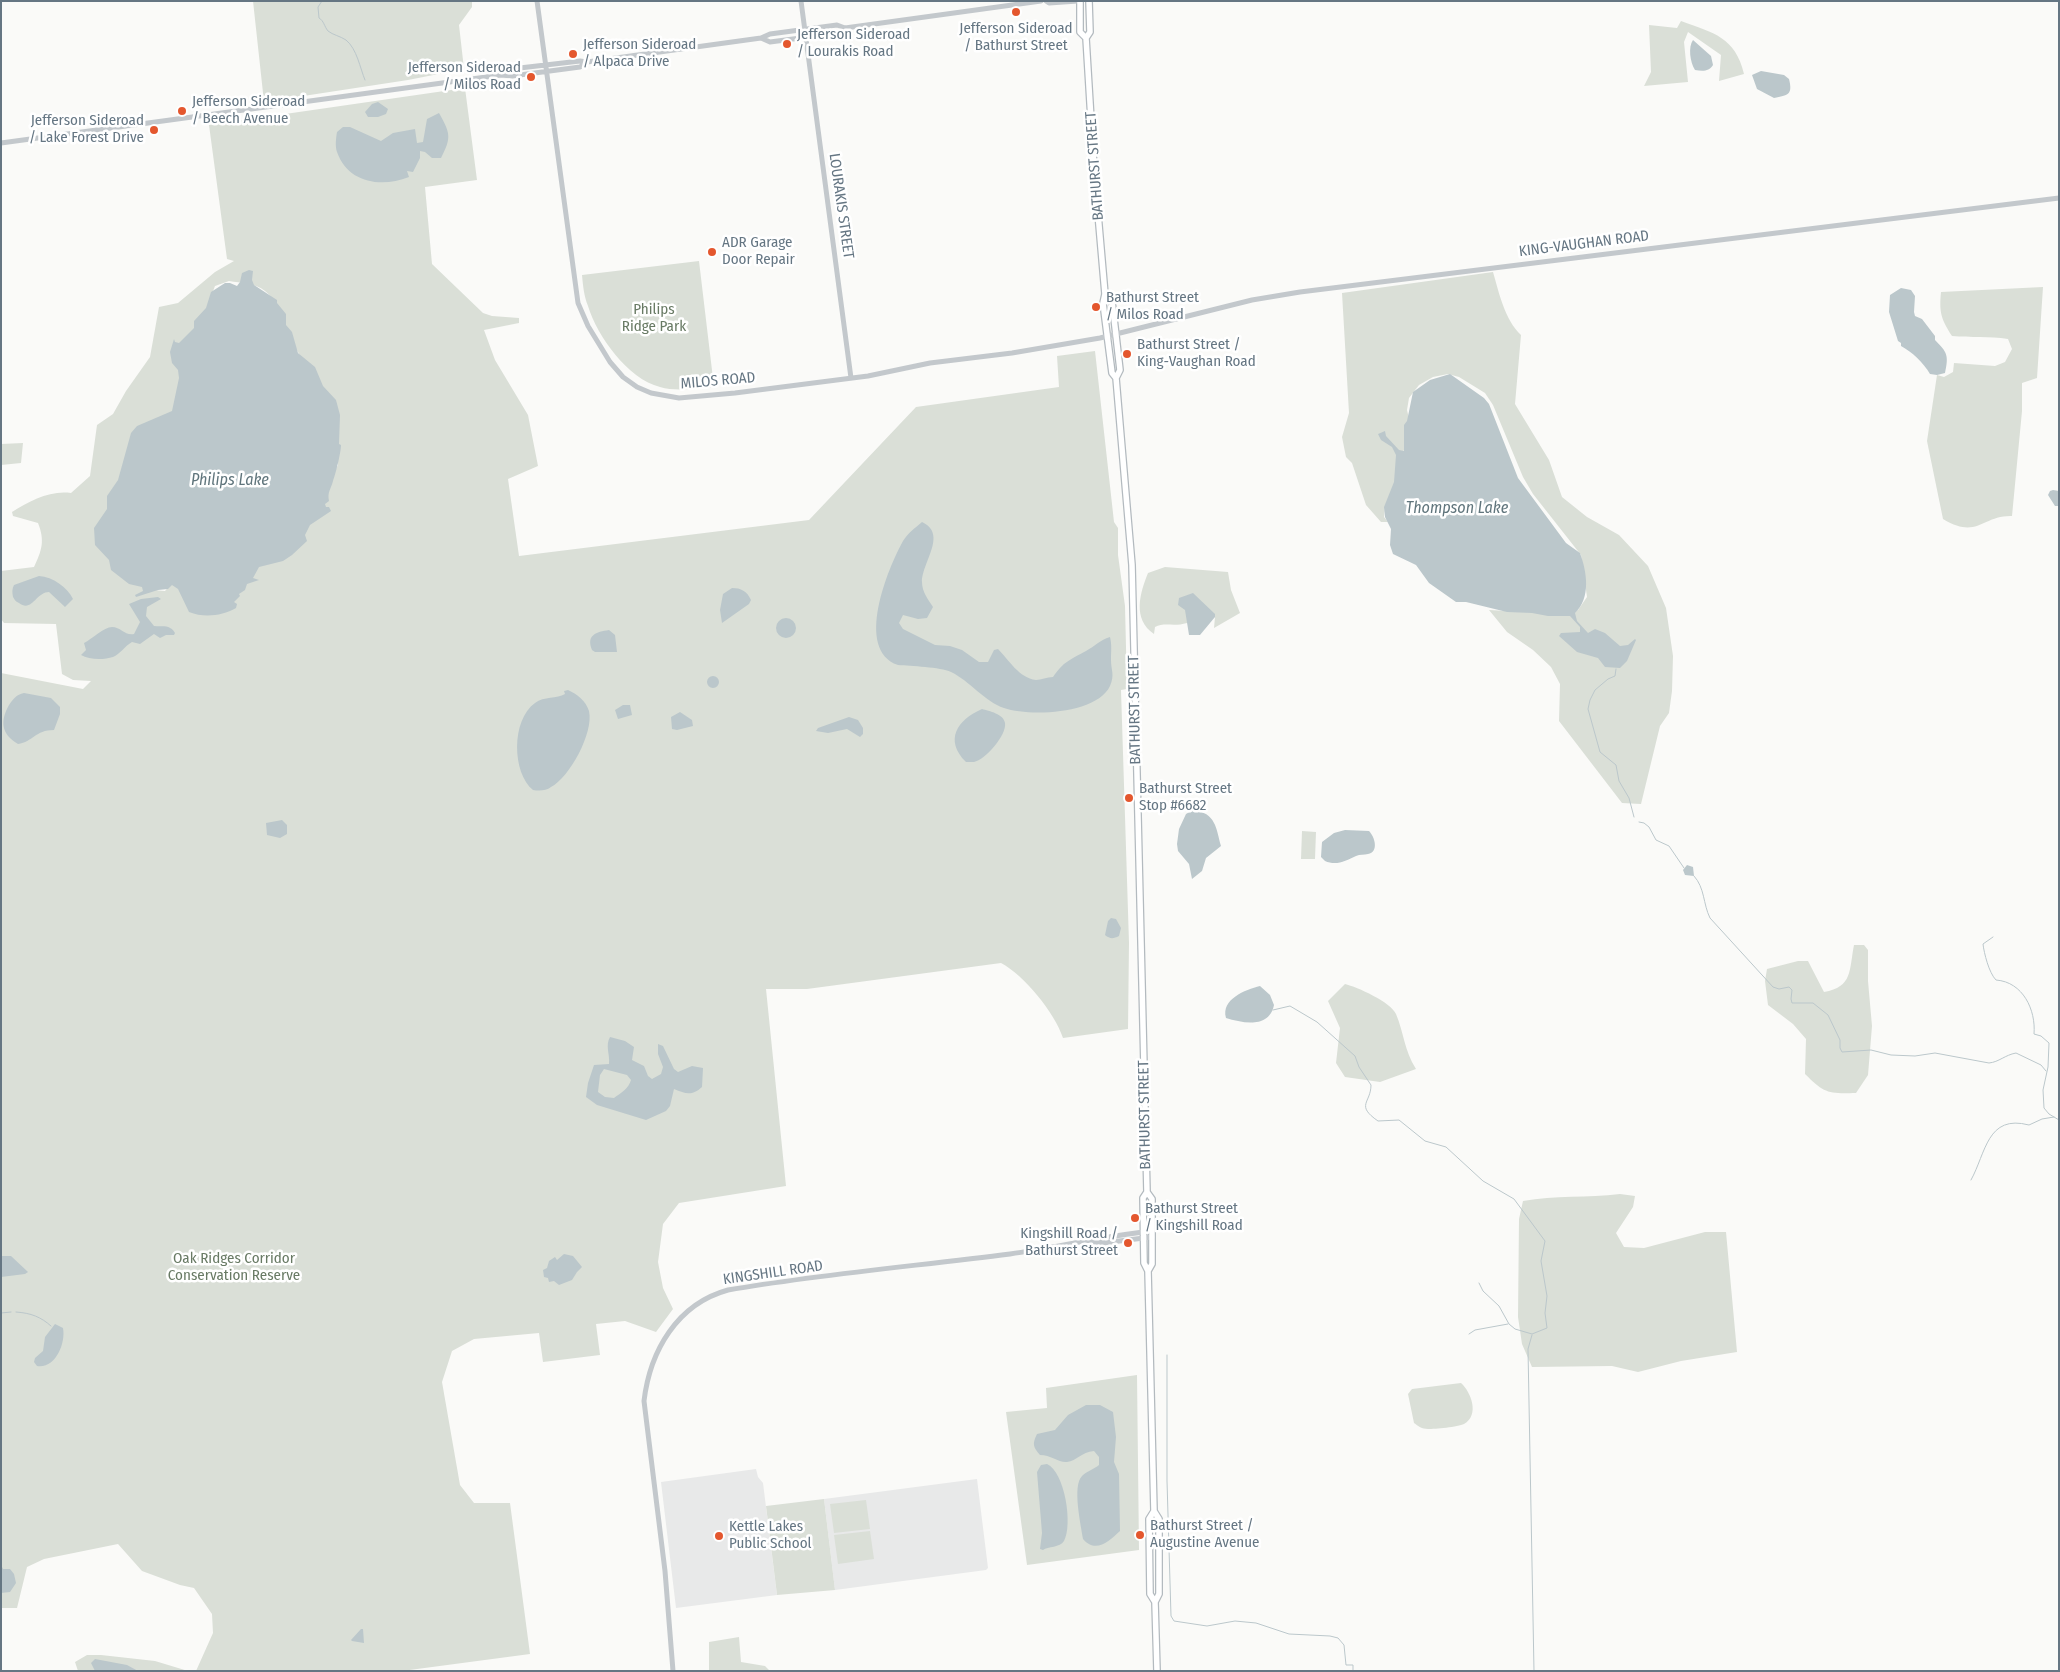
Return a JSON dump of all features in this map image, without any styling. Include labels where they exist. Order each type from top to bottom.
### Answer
[{"type":"main road","name":"BATHURST STREET","points":[[1079,1],[1080,32],[1086,38]]},
{"type":"main road","name":"BATHURST STREET","points":[[1089,1],[1090,32],[1086,38],[1094,168],[1105,294],[1102,303],[1112,373],[1116,378]]},
{"type":"main road","name":"BATHURST STREET","points":[[1105,294],[1112,301],[1120,370],[1116,378],[1132,565],[1146,1192],[1143,1198],[1144,1263],[1148,1270],[1154,1511],[1159,1519],[1159,1594],[1155,1602],[1157,1671]]},
{"type":"main road","name":"BATHURST STREET","points":[[1146,1192],[1152,1198],[1152,1264],[1148,1270]]},
{"type":"main road","name":"BATHURST STREET","points":[[1154,1511],[1149,1519],[1150,1594],[1155,1602]]},
{"type":"street","name":"MILOS ROAD","points":[[537,1],[578,303],[588,326],[610,362],[623,377],[637,387],[651,393],[679,398],[735,393],[851,378],[930,363],[1049,347],[1106,335]]},
{"type":"street","name":"LOURAKIS STREET","points":[[801,1],[851,378]]},
{"type":"street","points":[[501,75],[511,69],[580,60],[587,62],[761,38],[770,34],[805,29],[837,25],[845,28],[1041,1]]},
{"type":"street","points":[[1046,1],[1049,3],[1079,1]]},
{"type":"street","points":[[761,38],[770,42],[806,38],[839,33],[845,28]]},
{"type":"street","points":[[1,143],[501,75],[512,76],[547,72],[580,67],[587,62]]},
{"type":"street","name":"KING-VAUGHAN ROAD","points":[[1106,335],[1252,300],[1310,291],[2059,198]]},
{"type":"street","name":"KINGSHILL ROAD","points":[[673,1671],[665,1571],[644,1408],[647,1383],[654,1362],[664,1338],[679,1319],[702,1300],[728,1290],[1088,1242],[1102,1237],[1152,1234]]},
{"type":"shaded area","name":"Kettle Lakes Public School","points":[[756,1469],[758,1477],[763,1483],[777,1595],[676,1608],[661,1482]]},
{"type":"shaded area","points":[[977,1479],[988,1568],[986,1570],[835,1590],[824,1499]]},
{"type":"green space","points":[[253,1],[472,1],[472,7],[459,25],[464,69],[408,80],[264,102]]},
{"type":"green space","points":[[1681,21],[1722,38],[1735,52],[1744,74],[1719,81],[1721,55],[1688,32],[1684,42],[1688,82],[1644,86],[1651,72],[1649,25],[1677,28]]},
{"type":"green space","name":"Oak Ridges Corridor Conservation Reserve","points":[[465,88],[477,180],[425,187],[432,264],[483,313],[492,316],[519,318],[519,323],[484,330],[495,360],[528,415],[538,466],[508,479],[519,556],[809,520],[916,407],[1059,387],[1057,356],[1095,351],[1114,522],[1118,528],[1118,555],[1125,606],[1127,689],[1121,690],[1129,943],[1128,1029],[1063,1038],[1046,1006],[1029,985],[1001,963],[807,989],[766,989],[786,1186],[679,1203],[663,1224],[658,1262],[663,1288],[673,1309],[656,1332],[625,1321],[596,1324],[600,1355],[543,1362],[539,1333],[474,1339],[452,1351],[442,1382],[460,1485],[474,1503],[510,1503],[530,1654],[402,1671],[196,1671],[213,1633],[212,1614],[194,1588],[142,1571],[118,1544],[44,1559],[27,1567],[17,1608],[1,1608],[1,673],[83,689],[91,681],[73,680],[62,674],[56,624],[4,623],[1,619],[1,571],[34,567],[42,545],[38,523],[13,516],[12,512],[33,500],[48,495],[71,493],[90,476],[97,425],[113,414],[126,391],[150,357],[159,307],[178,303],[215,272],[234,261],[227,259],[209,125]],"holes":[[[229,281],[257,286],[270,296],[279,309],[291,339],[304,362],[338,408],[335,432],[338,465],[320,500],[251,573],[172,583],[165,591],[148,588],[124,576],[168,417],[176,408],[205,320],[208,304],[215,286]]]},
{"type":"green space","name":"Philips Ridge Park","points":[[699,261],[714,387],[680,389],[660,387],[637,375],[615,355],[606,343],[592,318],[584,291],[582,275]]},
{"type":"green space","points":[[1493,272],[1507,314],[1515,329],[1521,335],[1515,404],[1549,460],[1562,497],[1587,517],[1619,535],[1648,566],[1666,608],[1673,656],[1672,691],[1669,713],[1660,726],[1641,804],[1622,803],[1559,721],[1560,684],[1551,667],[1533,650],[1507,632],[1489,610],[1561,614],[1578,610],[1587,597],[1581,555],[1533,494],[1523,477],[1493,405],[1485,393],[1459,377],[1448,374],[1433,377],[1419,385],[1409,398],[1407,410],[1410,423],[1405,449],[1396,460],[1397,481],[1385,506],[1384,517],[1388,522],[1381,522],[1366,505],[1352,463],[1346,457],[1342,437],[1349,413],[1342,293]]},
{"type":"green space","points":[[2043,287],[2037,378],[2022,383],[2022,411],[2012,516],[1993,519],[1972,527],[1955,525],[1943,519],[1927,441],[1937,375],[1944,377],[1953,372],[1954,363],[1995,366],[2005,362],[2012,349],[2008,339],[1952,336],[1945,325],[1942,315],[1940,305],[1941,292]]},
{"type":"green space","points":[[23,443],[21,463],[1,465],[1,444]]},
{"type":"green space","points":[[1165,567],[1228,572],[1231,590],[1240,613],[1214,628],[1215,617],[1212,614],[1189,619],[1187,623],[1155,627],[1154,634],[1147,628],[1140,613],[1142,589],[1148,573]]},
{"type":"green space","points":[[1302,831],[1316,832],[1315,859],[1301,859]]},
{"type":"green space","points":[[1854,945],[1864,945],[1868,950],[1868,981],[1872,1026],[1868,1075],[1856,1093],[1839,1093],[1822,1089],[1805,1074],[1806,1039],[1793,1024],[1768,1005],[1765,981],[1767,969],[1798,961],[1808,961],[1824,992],[1833,990],[1845,982],[1848,976]]},
{"type":"green space","points":[[1345,984],[1373,996],[1393,1009],[1399,1021],[1409,1055],[1416,1069],[1380,1082],[1345,1077],[1336,1063],[1340,1028],[1328,1001]]},
{"type":"green space","points":[[1620,1194],[1635,1196],[1633,1207],[1616,1233],[1624,1247],[1644,1248],[1705,1232],[1726,1232],[1737,1352],[1681,1361],[1638,1372],[1612,1366],[1532,1367],[1522,1344],[1518,1317],[1519,1219],[1523,1201]]},
{"type":"green space","points":[[1137,1375],[1139,1550],[1027,1565],[1006,1412],[1047,1408],[1046,1388]]},
{"type":"green space","points":[[1461,1383],[1471,1398],[1473,1409],[1469,1420],[1461,1425],[1431,1429],[1422,1428],[1414,1423],[1408,1394],[1412,1389]]},
{"type":"green space","points":[[824,1499],[835,1590],[777,1595],[766,1506]]},
{"type":"green space","points":[[866,1500],[870,1529],[834,1533],[830,1504]]},
{"type":"green space","points":[[870,1531],[874,1559],[838,1564],[834,1535]]},
{"type":"green space","points":[[739,1637],[741,1662],[765,1666],[770,1671],[709,1671],[709,1642]]},
{"type":"green space","points":[[87,1655],[155,1661],[188,1671],[78,1671],[75,1662]]},
{"type":"water","points":[[1693,40],[1711,56],[1713,65],[1709,69],[1703,71],[1695,70],[1690,55],[1690,47]]},
{"type":"water","points":[[1761,71],[1784,75],[1789,79],[1790,91],[1783,96],[1774,98],[1757,89],[1752,75]]},
{"type":"water","points":[[378,102],[388,109],[386,114],[378,117],[368,117],[365,112],[372,104]]},
{"type":"water","points":[[439,113],[446,126],[448,135],[445,151],[441,158],[432,158],[425,152],[420,151],[420,158],[413,172],[407,171],[409,177],[387,182],[367,180],[349,171],[337,152],[337,132],[343,127],[350,127],[381,141],[393,133],[415,129],[417,143],[423,142],[427,119]]},
{"type":"water","name":"Philips Lake","points":[[249,270],[253,271],[252,280],[254,285],[277,300],[277,303],[286,314],[286,325],[292,332],[298,353],[315,367],[323,386],[336,400],[340,415],[339,444],[341,448],[336,473],[329,493],[329,501],[325,504],[331,511],[310,525],[305,535],[307,541],[283,561],[259,567],[253,578],[259,580],[247,584],[245,590],[239,594],[240,596],[234,602],[237,604],[236,608],[219,614],[201,615],[189,612],[178,589],[172,585],[168,589],[136,597],[135,595],[143,591],[142,587],[129,584],[111,570],[109,560],[95,545],[94,528],[107,509],[107,496],[118,480],[131,433],[137,426],[172,411],[179,378],[178,370],[172,363],[170,352],[174,339],[175,342],[179,343],[194,328],[194,321],[206,308],[211,292],[225,283],[237,286],[242,273]]},
{"type":"water","points":[[1901,288],[1911,290],[1915,296],[1915,316],[1922,319],[1946,354],[1945,373],[1930,374],[1921,361],[1901,346],[1901,343],[1898,341],[1889,312],[1890,295]]},
{"type":"water","name":"Thompson Lake","points":[[1450,374],[1484,398],[1489,404],[1518,478],[1566,543],[1580,553],[1586,576],[1586,584],[1584,600],[1575,613],[1577,621],[1588,633],[1595,629],[1605,633],[1620,646],[1628,645],[1636,640],[1627,661],[1620,668],[1605,667],[1598,658],[1577,652],[1559,636],[1561,633],[1580,632],[1580,627],[1570,616],[1507,612],[1466,602],[1456,602],[1429,583],[1416,565],[1393,554],[1390,545],[1391,529],[1385,517],[1384,507],[1394,482],[1396,455],[1392,447],[1381,440],[1378,434],[1385,431],[1386,436],[1399,450],[1404,451],[1404,425],[1407,421],[1413,392],[1430,380]]},
{"type":"water","points":[[2053,490],[2059,491],[2059,506],[2055,506],[2048,495]]},
{"type":"water","points":[[922,522],[929,527],[933,534],[932,549],[923,574],[922,586],[933,607],[927,618],[918,619],[903,615],[899,623],[903,629],[935,645],[950,646],[962,650],[979,662],[988,662],[994,650],[998,649],[1019,672],[1030,679],[1036,680],[1053,677],[1068,661],[1110,637],[1112,678],[1110,686],[1103,695],[1092,703],[1062,711],[1015,711],[990,701],[951,672],[933,668],[898,665],[885,656],[878,643],[876,626],[883,588],[903,541]]},
{"type":"water","points":[[39,576],[59,583],[73,599],[65,607],[49,592],[41,595],[27,606],[16,601],[12,594],[14,585]]},
{"type":"water","points":[[732,588],[748,594],[751,600],[749,604],[722,623],[720,610],[723,594]]},
{"type":"water","points":[[1193,593],[1215,614],[1215,617],[1200,635],[1189,635],[1185,610],[1178,605],[1179,598]]},
{"type":"water","points":[[158,597],[161,599],[147,607],[146,616],[154,626],[168,627],[173,630],[174,635],[166,635],[160,638],[154,634],[140,644],[132,642],[116,656],[109,658],[92,659],[81,655],[86,650],[84,643],[109,628],[115,627],[128,634],[134,634],[140,622],[129,604],[141,599]]},
{"type":"water","points":[[786,618],[793,621],[796,628],[793,635],[786,638],[779,635],[776,628],[779,621]]},
{"type":"water","points":[[609,630],[615,635],[617,652],[595,652],[592,650],[590,641],[593,635]]},
{"type":"water","points":[[715,676],[718,677],[718,687],[711,688],[708,687],[707,680],[708,677]]},
{"type":"water","points":[[568,690],[581,698],[586,704],[590,720],[588,731],[579,754],[558,782],[547,789],[533,790],[521,772],[518,759],[518,734],[522,721],[527,711],[535,703],[542,699],[562,696],[565,694],[564,691]]},
{"type":"water","points":[[24,693],[51,698],[60,707],[60,714],[54,730],[42,732],[18,744],[8,736],[3,722],[9,705],[15,697]]},
{"type":"water","points":[[623,705],[630,705],[632,715],[618,719],[615,710]]},
{"type":"water","points":[[982,709],[1002,717],[1005,728],[999,740],[984,757],[974,762],[966,762],[959,754],[956,746],[956,731],[966,719]]},
{"type":"water","points":[[680,712],[692,720],[693,726],[677,730],[672,729],[671,717]]},
{"type":"water","points":[[849,717],[858,720],[863,728],[863,734],[860,737],[847,729],[828,733],[816,731],[818,728]]},
{"type":"water","points":[[1193,810],[1206,814],[1211,818],[1216,827],[1221,846],[1206,858],[1202,871],[1192,879],[1189,864],[1178,851],[1177,844],[1179,829],[1186,814]]},
{"type":"water","points":[[282,820],[287,825],[287,834],[280,838],[267,835],[266,823]]},
{"type":"water","points":[[1345,830],[1369,831],[1374,840],[1374,850],[1371,853],[1358,855],[1341,862],[1325,861],[1321,857],[1322,842],[1334,833]]},
{"type":"water","points":[[1687,865],[1693,867],[1694,876],[1685,875],[1683,870]]},
{"type":"water","points":[[1111,918],[1116,919],[1121,928],[1119,936],[1113,938],[1105,935],[1108,921]]},
{"type":"water","points":[[1260,986],[1270,995],[1274,1005],[1267,1018],[1261,1021],[1247,1022],[1226,1018],[1225,1011],[1227,1006],[1236,996]]},
{"type":"water","points":[[610,1037],[625,1041],[634,1047],[632,1060],[644,1066],[648,1076],[652,1079],[661,1074],[663,1067],[658,1054],[658,1044],[663,1046],[674,1069],[678,1072],[692,1066],[703,1068],[702,1087],[695,1092],[689,1093],[674,1089],[670,1106],[666,1111],[646,1120],[597,1105],[586,1097],[588,1083],[594,1065],[609,1064]],"holes":[[[604,1069],[627,1075],[631,1080],[630,1083],[614,1098],[605,1097],[598,1092],[600,1075]]]},
{"type":"water","points":[[564,1254],[573,1256],[582,1267],[572,1280],[559,1285],[554,1281],[549,1282],[548,1278],[544,1277],[543,1270],[547,1268],[549,1261],[555,1257],[557,1260]]},
{"type":"water","points":[[1,1256],[11,1256],[28,1272],[1,1277]]},
{"type":"water","points":[[55,1324],[63,1328],[61,1348],[54,1360],[49,1364],[37,1366],[34,1362],[35,1358],[43,1351],[45,1337]]},
{"type":"water","points":[[1086,1405],[1100,1405],[1113,1412],[1116,1437],[1114,1462],[1119,1474],[1120,1531],[1107,1542],[1098,1546],[1088,1543],[1083,1539],[1077,1497],[1079,1481],[1084,1474],[1099,1465],[1099,1457],[1094,1451],[1064,1462],[1040,1455],[1034,1445],[1037,1434],[1055,1430],[1068,1415]]},
{"type":"water","points":[[1047,1464],[1059,1477],[1063,1488],[1068,1523],[1064,1541],[1057,1546],[1043,1550],[1040,1549],[1042,1533],[1037,1472],[1041,1465]]},
{"type":"water","points":[[1,1565],[3,1569],[10,1569],[14,1574],[16,1583],[10,1592],[1,1593]]},
{"type":"water","points":[[363,1629],[364,1643],[352,1641],[351,1640]]},
{"type":"water","points":[[95,1659],[127,1665],[138,1671],[95,1671],[91,1663]]},
{"type":"waterway","points":[[322,1],[318,7],[319,18],[328,31],[350,44],[356,53],[365,80]]},
{"type":"waterway","points":[[1616,669],[1615,676],[1608,679],[1595,690],[1588,709],[1600,752],[1616,765],[1619,781],[1629,798],[1634,817]]},
{"type":"waterway","points":[[1639,822],[1649,827],[1656,840],[1669,846],[1684,868]]},
{"type":"waterway","points":[[1694,876],[1702,891],[1710,918],[1773,987],[1779,989],[1789,987],[1792,990],[1792,1003],[1813,1003],[1828,1015],[1840,1040],[1842,1052],[1871,1050],[1891,1055],[1915,1056],[1935,1053],[1989,1063],[2016,1053],[2041,1065],[2046,1071]]},
{"type":"waterway","points":[[1993,937],[1983,944],[1991,973],[1996,980],[2014,986],[2026,999],[2033,1016],[2034,1034],[2041,1036],[2049,1043],[2048,1067],[2043,1090],[2044,1108],[2049,1114],[2059,1120]]},
{"type":"waterway","points":[[1273,1010],[1290,1006],[1317,1022],[1355,1056],[1359,1067],[1371,1085],[1366,1104],[1367,1111],[1371,1116],[1378,1121],[1399,1120],[1425,1141],[1446,1147],[1483,1181],[1514,1199],[1545,1241],[1541,1261],[1547,1296],[1545,1313],[1547,1328],[1532,1334],[1515,1329],[1509,1324],[1499,1306],[1483,1291],[1479,1283]]},
{"type":"waterway","points":[[1971,1180],[1985,1148],[1996,1130],[2004,1125],[2015,1123],[2029,1125],[2042,1119],[2054,1117]]},
{"type":"waterway","points":[[1,1313],[11,1312]]},
{"type":"waterway","points":[[16,1312],[35,1316],[51,1326]]},
{"type":"waterway","points":[[1469,1334],[1475,1330],[1508,1324]]},
{"type":"waterway","points":[[1532,1335],[1528,1349],[1534,1671]]},
{"type":"waterway","points":[[1167,1355],[1167,1481],[1171,1616],[1174,1621],[1207,1626],[1235,1621],[1256,1623],[1289,1634],[1338,1638],[1344,1645],[1346,1665],[1353,1665],[1353,1671]]},
{"type":"place","name":"Jefferson Sideroad / Bathurst Street","points":[[1016,12]]},
{"type":"place","name":"Jefferson Sideroad / Lourakis Road","points":[[787,44]]},
{"type":"place","name":"Jefferson Sideroad / Alpaca Drive","points":[[573,54]]},
{"type":"place","name":"Jefferson Sideroad / Milos Road","points":[[531,77]]},
{"type":"place","name":"Jefferson Sideroad / Beech Avenue","points":[[182,111]]},
{"type":"place","name":"Jefferson Sideroad / Lake Forest Drive","points":[[154,130]]},
{"type":"place","name":"ADR Garage Door Repair","points":[[712,252]]},
{"type":"place","name":"Bathurst Street / Milos Road","points":[[1096,307]]},
{"type":"place","name":"Bathurst Street / King-Vaughan Road","points":[[1127,354]]},
{"type":"place","name":"Bathurst Street Stop #6682","points":[[1129,798]]},
{"type":"place","name":"Bathurst Street / Kingshill Road","points":[[1135,1218]]},
{"type":"place","name":"Kingshill Road / Bathurst Street","points":[[1128,1243]]},
{"type":"place","name":"Bathurst Street / Augustine Avenue","points":[[1140,1535]]},
{"type":"place","name":"Kettle Lakes Public School","points":[[719,1536]]}]
